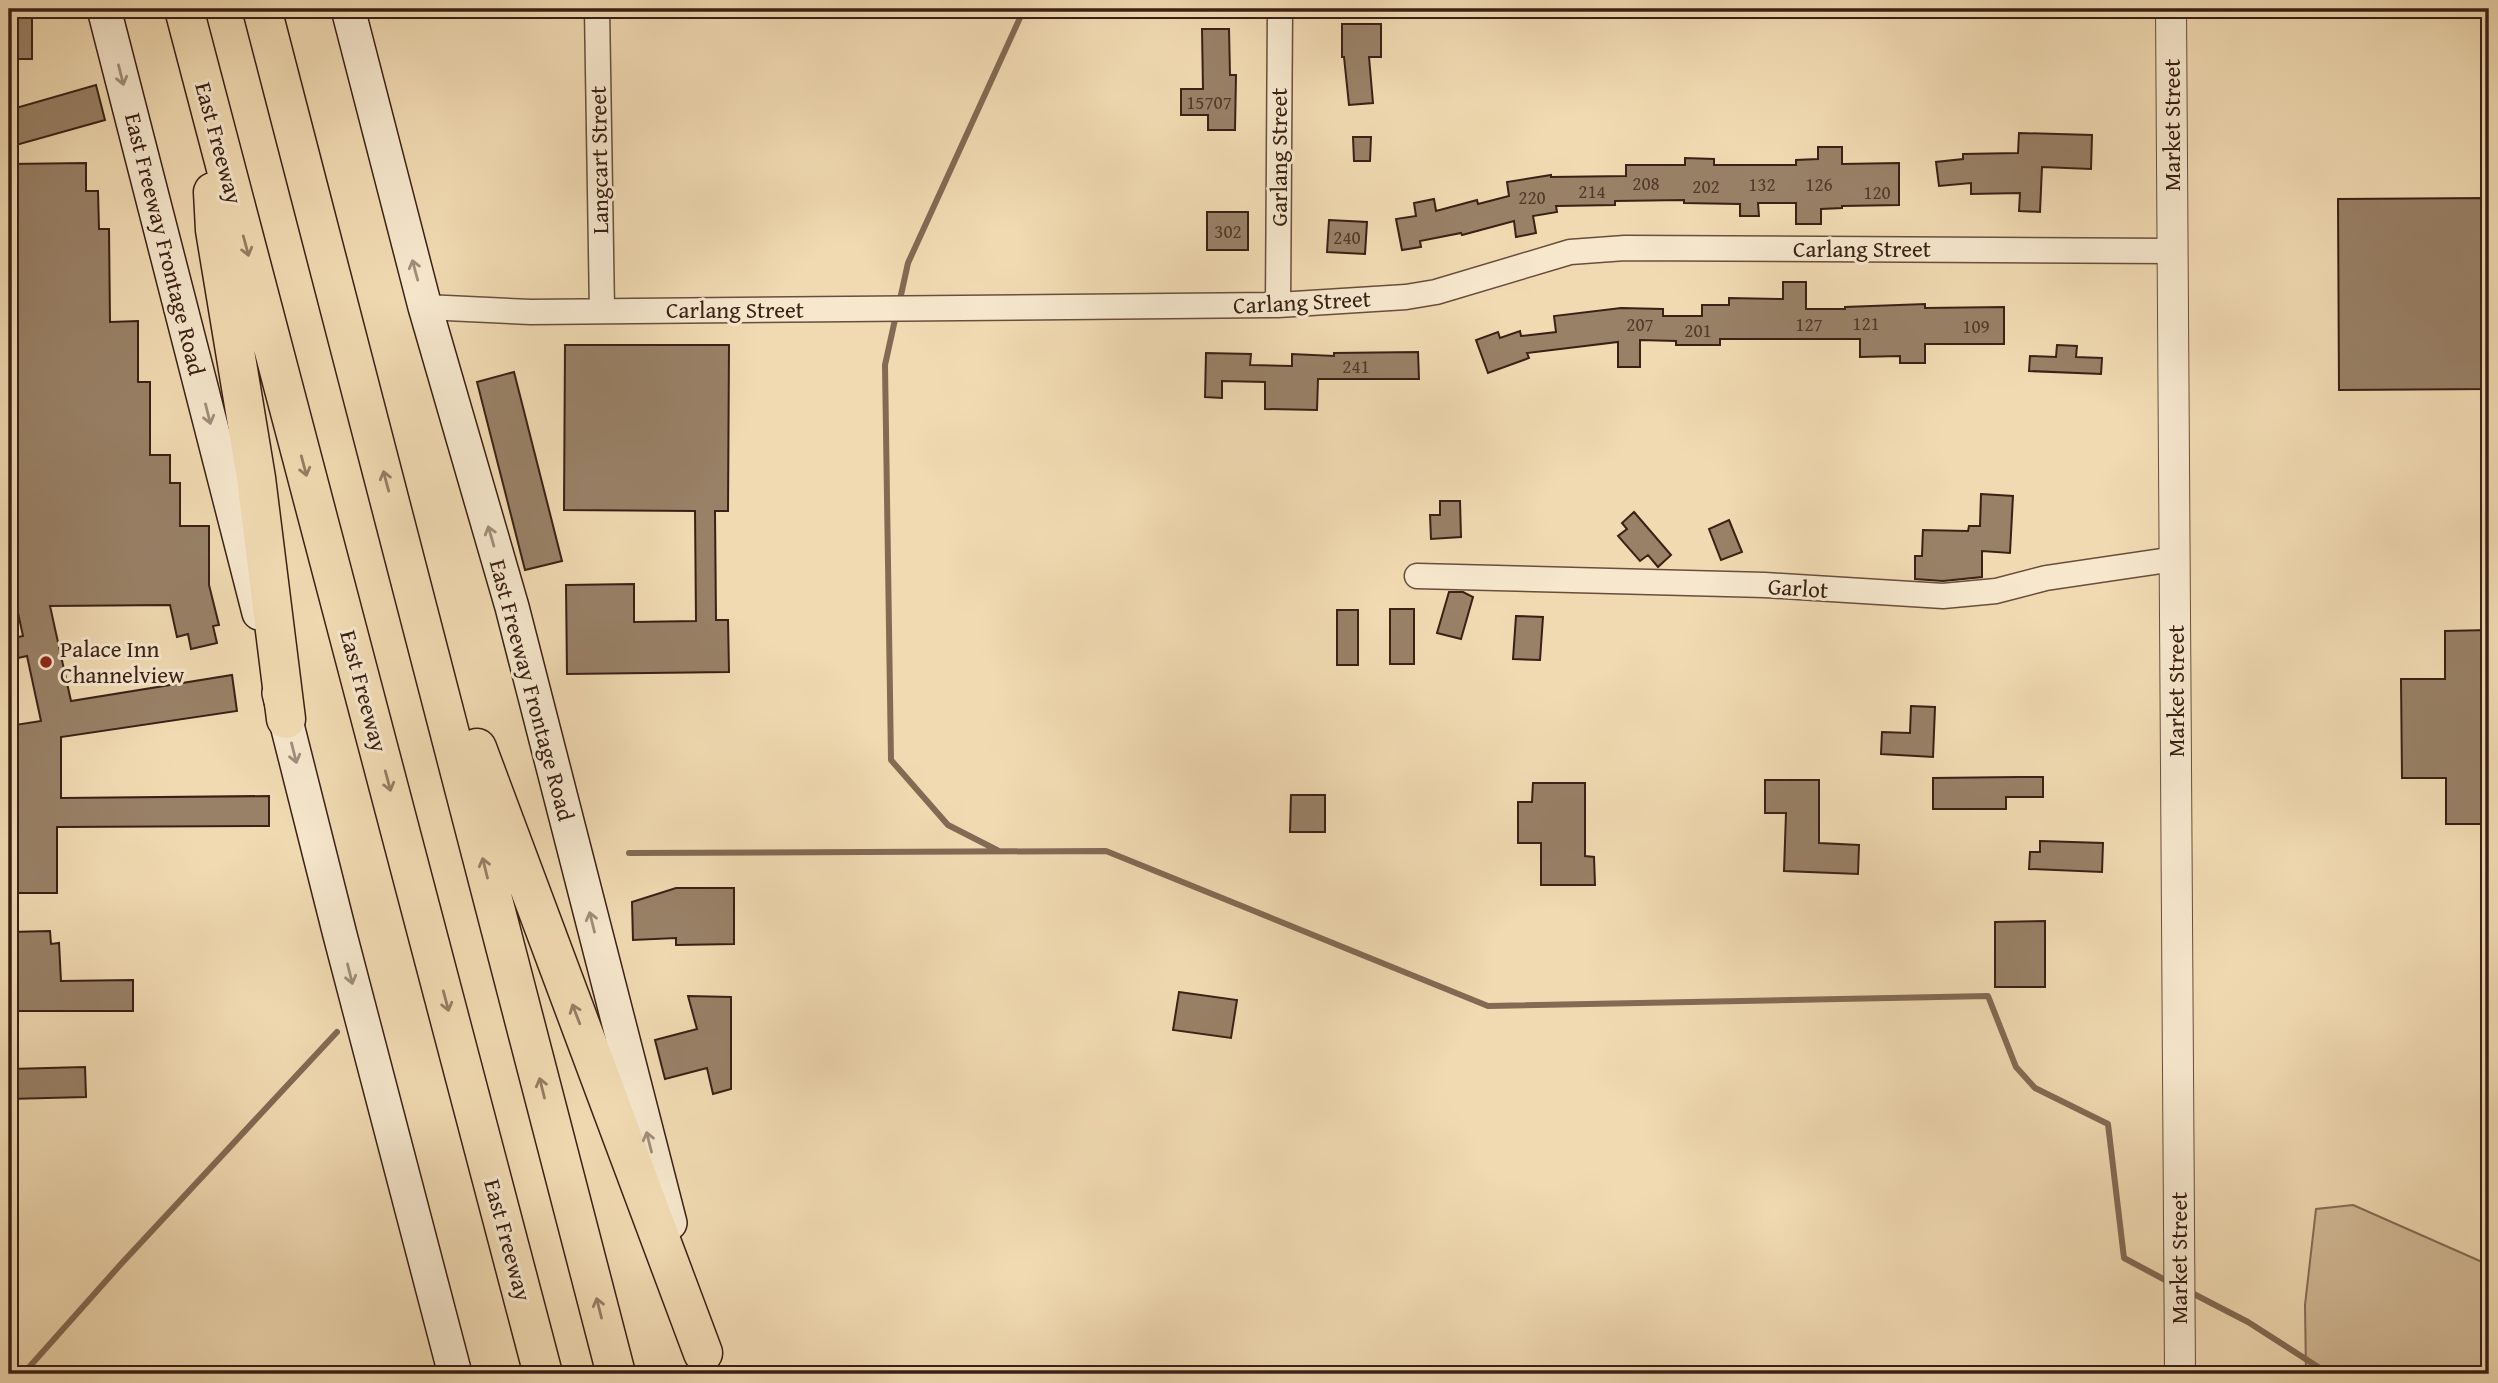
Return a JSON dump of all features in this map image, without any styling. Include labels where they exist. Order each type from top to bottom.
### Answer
[{"type":"highway","name":"East Freeway","points":[[184,9],[543,1374]]},
{"type":"highway","points":[[262,9],[616,1374]]},
{"type":"highway","points":[[209,109],[215,230],[256,478],[286,719]]},
{"type":"highway","points":[[401,540],[705,1364]]},
{"type":"main road","name":"East Freeway Frontage Road","points":[[104,9],[455,1374]]},
{"type":"main road","name":"East Freeway Frontage Road","points":[[348,9],[425,307],[512,607],[705,1364]]},
{"type":"street","name":"Langcart Street","points":[[597,9],[602,311]]},
{"type":"street","name":"Garlang Street","points":[[1278,305],[1280,9]]},
{"type":"street","name":"Market Street","points":[[2171,9],[2180,1374]]},
{"type":"street","name":"Carlang Street","points":[[425,307],[531,312],[1278,305],[1406,297],[1436,292],[1570,251],[1625,248],[2173,251]]},
{"type":"street","name":"Garlot","points":[[1417,576],[1765,585],[1943,596],[1996,591],[2046,578],[2175,559]]},
{"type":"shaded area","points":[[2353,1205],[2489,1265],[2489,1374],[2306,1374],[2305,1305],[2316,1209]]},
{"type":"building","points":[[9,9],[32,9],[32,59],[9,59]]},
{"type":"building","points":[[1342,24],[1381,24],[1381,57],[1369,57],[1373,103],[1349,105],[1342,57]]},
{"type":"building","points":[[1202,29],[1229,29],[1230,75],[1236,75],[1235,130],[1208,130],[1208,115],[1181,115],[1181,89],[1203,89]]},
{"type":"building","points":[[96,85],[105,120],[9,147],[9,110]]},
{"type":"building","points":[[2019,133],[2092,135],[2091,169],[2042,167],[2040,212],[2019,211],[2020,193],[1971,194],[1971,183],[1939,186],[1936,162],[1963,159],[1963,154],[2018,153]]},
{"type":"building","points":[[1353,137],[1371,137],[1370,161],[1354,161]]},
{"type":"building","points":[[1818,147],[1842,147],[1842,164],[1899,163],[1899,205],[1821,209],[1821,224],[1796,224],[1796,203],[1758,203],[1759,216],[1740,216],[1740,204],[1684,203],[1684,200],[1615,201],[1615,205],[1556,206],[1557,212],[1533,216],[1536,233],[1516,237],[1514,221],[1462,235],[1461,233],[1420,241],[1421,247],[1402,250],[1396,219],[1416,216],[1414,203],[1434,199],[1436,211],[1477,200],[1478,204],[1509,196],[1507,182],[1551,175],[1626,176],[1626,165],[1685,165],[1685,158],[1714,159],[1714,165],[1796,165],[1796,160],[1818,159]]},
{"type":"building","points":[[86,163],[86,191],[98,191],[99,229],[109,229],[110,322],[138,321],[138,382],[150,382],[150,455],[170,455],[170,483],[180,483],[180,526],[209,526],[209,585],[219,625],[213,626],[217,643],[191,649],[188,634],[177,637],[170,605],[50,606],[71,701],[232,675],[237,711],[61,737],[61,798],[269,796],[269,826],[57,827],[57,893],[9,893],[9,850],[16,850],[15,725],[41,721],[27,656],[9,660],[9,639],[23,636],[9,571],[9,164]]},
{"type":"building","points":[[2489,198],[2489,389],[2339,390],[2338,199]]},
{"type":"building","points":[[1207,212],[1248,212],[1248,250],[1207,250]]},
{"type":"building","points":[[1329,220],[1367,222],[1365,254],[1327,252]]},
{"type":"building","points":[[1783,282],[1806,282],[1806,309],[1925,304],[1925,308],[2004,307],[2004,344],[1925,344],[1925,363],[1900,363],[1900,356],[1860,357],[1860,339],[1720,339],[1720,345],[1676,345],[1676,341],[1640,340],[1640,367],[1618,367],[1618,342],[1527,353],[1529,358],[1488,373],[1476,340],[1498,332],[1500,338],[1520,331],[1521,336],[1556,332],[1554,316],[1621,308],[1663,309],[1663,316],[1702,316],[1702,305],[1729,305],[1729,298],[1783,299]]},
{"type":"building","points":[[565,345],[729,345],[728,511],[715,511],[716,620],[728,620],[729,672],[567,674],[566,585],[634,584],[634,622],[696,621],[695,511],[564,510]]},
{"type":"building","points":[[2057,345],[2077,346],[2076,357],[2102,358],[2101,374],[2029,371],[2030,356],[2056,357]]},
{"type":"building","points":[[1418,352],[1419,379],[1318,379],[1317,410],[1265,409],[1265,382],[1222,381],[1222,398],[1205,397],[1206,353],[1251,354],[1250,365],[1292,366],[1292,354],[1334,356],[1334,353]]},
{"type":"building","points":[[514,372],[562,561],[525,570],[477,382]]},
{"type":"building","points":[[1981,494],[2013,496],[2010,553],[1982,551],[1982,577],[1943,581],[1915,579],[1915,556],[1922,556],[1923,530],[1968,531],[1969,526],[1980,526]]},
{"type":"building","points":[[1440,501],[1460,501],[1461,537],[1431,539],[1430,515],[1440,515]]},
{"type":"building","points":[[1634,512],[1671,555],[1658,567],[1648,555],[1640,561],[1618,536],[1627,529],[1622,523]]},
{"type":"building","points":[[1729,520],[1742,552],[1721,560],[1709,529]]},
{"type":"building","points":[[1449,592],[1463,592],[1473,597],[1461,639],[1437,633]]},
{"type":"building","points":[[1390,609],[1414,609],[1414,664],[1390,664]]},
{"type":"building","points":[[1337,610],[1358,610],[1358,665],[1337,665]]},
{"type":"building","points":[[1516,616],[1543,617],[1540,660],[1513,659]]},
{"type":"building","points":[[2489,630],[2489,824],[2446,824],[2446,778],[2402,778],[2401,679],[2445,679],[2445,631]]},
{"type":"building","points":[[1911,706],[1935,707],[1933,757],[1881,754],[1882,732],[1910,733]]},
{"type":"building","points":[[2043,777],[2043,797],[2006,797],[2006,809],[1933,809],[1933,778]]},
{"type":"building","points":[[1765,780],[1819,780],[1819,843],[1859,845],[1858,874],[1784,871],[1786,813],[1765,813]]},
{"type":"building","points":[[1533,783],[1585,783],[1585,856],[1594,857],[1595,885],[1541,885],[1541,843],[1518,843],[1518,802],[1532,802]]},
{"type":"building","points":[[1291,795],[1325,795],[1325,832],[1290,832]]},
{"type":"building","points":[[2040,841],[2103,843],[2102,872],[2029,869],[2030,852],[2040,852]]},
{"type":"building","points":[[676,888],[734,888],[734,944],[676,945],[676,938],[633,940],[632,902]]},
{"type":"building","points":[[2045,921],[2045,987],[1995,987],[1995,922]]},
{"type":"building","points":[[50,931],[51,944],[59,943],[61,981],[133,980],[133,1011],[9,1011],[10,932]]},
{"type":"building","points":[[1179,992],[1237,1000],[1231,1038],[1173,1030]]},
{"type":"building","points":[[688,996],[731,997],[731,1089],[713,1094],[707,1068],[665,1079],[655,1040],[697,1029]]},
{"type":"building","points":[[85,1067],[86,1097],[9,1099],[9,1069]]},
{"type":"waterway","points":[[899,304],[908,263],[1024,9]]},
{"type":"waterway","points":[[896,315],[885,365],[891,760],[948,825],[997,850]]},
{"type":"waterway","points":[[629,853],[1106,851],[1488,1006],[1988,996],[2016,1067],[2035,1088],[2108,1124],[2124,1258],[2169,1282]]},
{"type":"waterway","points":[[23,1374],[121,1264],[337,1032]]},
{"type":"waterway","points":[[2188,1291],[2248,1322],[2329,1374]]},
{"type":"place","name":"Palace Inn Channelview","points":[[46,662]]}]
